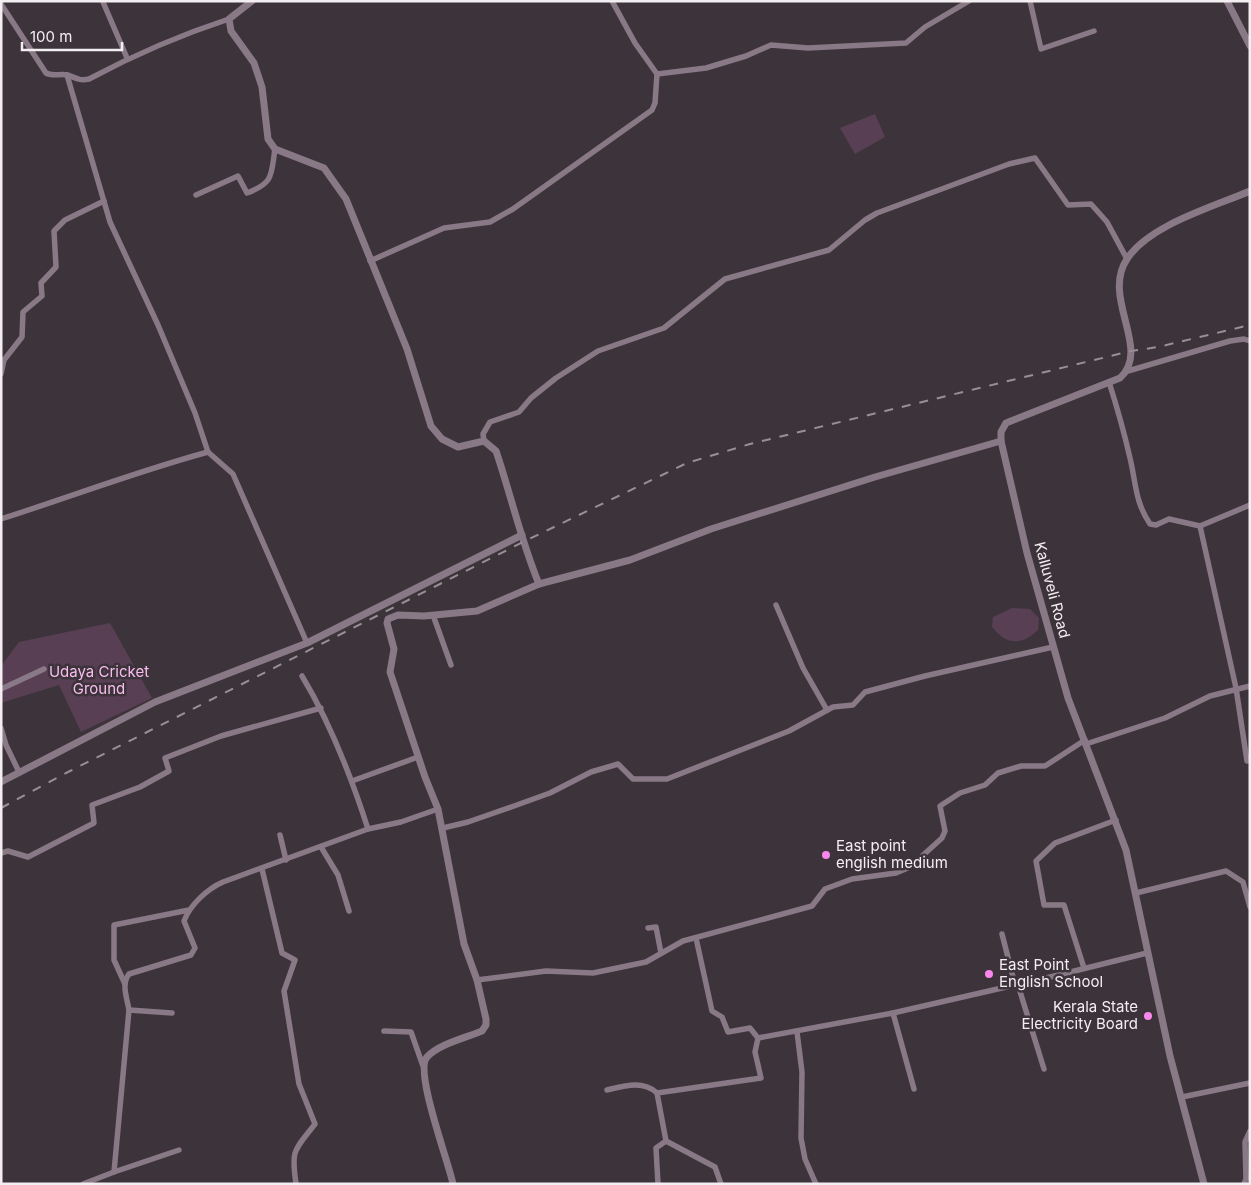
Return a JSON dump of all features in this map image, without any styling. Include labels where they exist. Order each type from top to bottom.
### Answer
[{"type":"street","points":[[1,4],[46,73],[51,76],[67,75],[82,81],[127,58],[188,32],[229,19],[252,1]]},
{"type":"street","points":[[370,261],[444,228],[490,222],[512,209],[652,110],[655,103],[657,74],[635,42],[612,1]]},
{"type":"street","points":[[657,74],[706,68],[746,56],[771,45],[808,48],[906,43],[924,27],[969,1]]},
{"type":"street","points":[[1030,1],[1041,49],[1094,31]]},
{"type":"street","points":[[1227,1],[1250,46]]},
{"type":"street","points":[[103,2],[127,58]]},
{"type":"street","points":[[229,19],[231,31],[254,64],[262,88],[268,139],[275,149],[289,156],[314,163],[331,175],[346,199],[407,349],[431,426],[442,439],[458,447],[484,441]]},
{"type":"street","points":[[67,75],[110,222],[192,404],[208,452],[233,474],[307,644]]},
{"type":"street","points":[[196,195],[238,176],[247,193],[263,187],[271,177],[275,149]]},
{"type":"street","points":[[539,584],[528,558],[496,451],[484,441],[483,434],[490,422],[519,412],[531,398],[570,368],[609,345],[647,335],[664,328],[725,280],[829,250],[865,220],[877,213],[1009,164],[1035,158],[1068,205],[1091,204],[1099,210],[1128,258]]},
{"type":"street","points":[[1128,371],[1131,350],[1119,296],[1119,276],[1128,258],[1156,233],[1250,191]]},
{"type":"street","points":[[1,374],[4,360],[22,337],[23,312],[42,296],[42,282],[56,267],[54,231],[65,220],[104,202]]},
{"type":"street","points":[[423,1066],[424,1059],[432,1052],[482,1030],[486,1025],[477,980],[464,944],[438,809],[418,757],[390,672],[394,656],[387,623],[391,616],[476,611],[539,584],[630,560],[726,524],[874,477],[1001,441],[1001,432],[1006,424],[1120,378],[1128,371],[1230,341],[1250,340]]},
{"type":"street","points":[[1109,382],[1135,477],[1136,498],[1141,511],[1150,524],[1156,525],[1169,519],[1200,526],[1250,505]]},
{"type":"street","name":"Kalluveli Road","points":[[1001,441],[1027,554],[1068,698],[1126,850],[1147,953],[1159,997],[1170,1056],[1204,1184]]},
{"type":"street","points":[[1,519],[95,490],[156,466],[208,452]]},
{"type":"street","points":[[1200,526],[1236,688],[1247,761]]},
{"type":"street","points":[[1,782],[155,702],[307,644],[522,535]]},
{"type":"street","points":[[776,605],[803,668],[827,710]]},
{"type":"street","points":[[433,615],[451,666]]},
{"type":"street","points":[[443,828],[468,822],[550,793],[591,772],[618,764],[633,779],[667,779],[789,731],[827,710],[853,705],[865,692],[1053,647]]},
{"type":"street","points":[[1,689],[44,669]]},
{"type":"street","points":[[302,676],[321,708],[352,781],[368,829]]},
{"type":"street","points":[[477,980],[546,971],[593,973],[646,962],[683,941],[800,911],[812,906],[825,888],[852,878],[896,873],[910,867],[942,838],[945,831],[940,806],[960,793],[985,785],[998,774],[1021,766],[1045,766],[1085,742],[1165,718],[1193,702],[1236,688],[1250,686]]},
{"type":"street","points":[[1,853],[8,851],[28,857],[94,823],[92,805],[140,787],[169,771],[165,758],[221,736],[321,708]]},
{"type":"street","points":[[1,728],[6,745],[19,772]]},
{"type":"street","points":[[352,781],[418,757]]},
{"type":"street","points":[[124,984],[130,974],[191,955],[195,948],[184,922],[189,910],[215,886],[368,829],[401,822],[438,809]]},
{"type":"street","points":[[1084,968],[1064,905],[1044,905],[1036,862],[1055,843],[1116,820]]},
{"type":"street","points":[[280,835],[286,860]]},
{"type":"street","points":[[320,847],[338,875],[349,911]]},
{"type":"street","points":[[262,869],[282,953],[295,960],[284,991],[298,1084],[315,1124],[297,1147],[292,1158],[296,1184]]},
{"type":"street","points":[[1136,893],[1226,871],[1243,882],[1250,907]]},
{"type":"street","points":[[114,1172],[129,1010],[124,984],[114,960],[114,925],[189,910]]},
{"type":"street","points":[[648,928],[656,927],[661,953]]},
{"type":"street","points":[[1002,934],[1044,1069]]},
{"type":"street","points":[[696,938],[712,1012],[722,1017],[728,1032],[750,1028],[758,1038]]},
{"type":"street","points":[[758,1038],[894,1013],[1147,953]]},
{"type":"street","points":[[129,1010],[172,1013]]},
{"type":"street","points":[[894,1013],[914,1089]]},
{"type":"street","points":[[384,1031],[411,1032],[423,1066],[426,1091],[453,1184]]},
{"type":"street","points":[[797,1032],[802,1072],[801,1138],[804,1159],[816,1184]]},
{"type":"street","points":[[657,1093],[761,1078],[755,1052],[758,1038]]},
{"type":"street","points":[[1182,1097],[1250,1083]]},
{"type":"street","points":[[607,1090],[630,1085],[651,1088],[657,1093],[666,1141]]},
{"type":"street","points":[[1244,1184],[1246,1179],[1245,1142],[1250,1131]]},
{"type":"street","points":[[658,1184],[656,1148],[666,1141]]},
{"type":"street","points":[[666,1141],[715,1167],[720,1184]]},
{"type":"street","points":[[83,1184],[179,1150]]},
{"type":"green space","points":[[875,114],[885,137],[855,154],[840,128]]},
{"type":"green space","points":[[1012,608],[1030,609],[1039,618],[1038,630],[1020,641],[1008,640],[997,633],[992,627],[993,617]]},
{"type":"green space","name":"Udaya Cricket Ground","points":[[110,623],[152,698],[81,732],[59,685],[1,703],[1,666],[19,642]]},
{"type":"railway","points":[[1,808],[70,771],[525,541],[687,463],[750,444],[1131,351],[1158,347],[1250,325]]},
{"type":"place","name":"East point english medium","points":[[826,855]]},
{"type":"place","name":"East Point English School","points":[[989,974]]},
{"type":"place","name":"Kerala State Electricity Board","points":[[1148,1016]]}]
